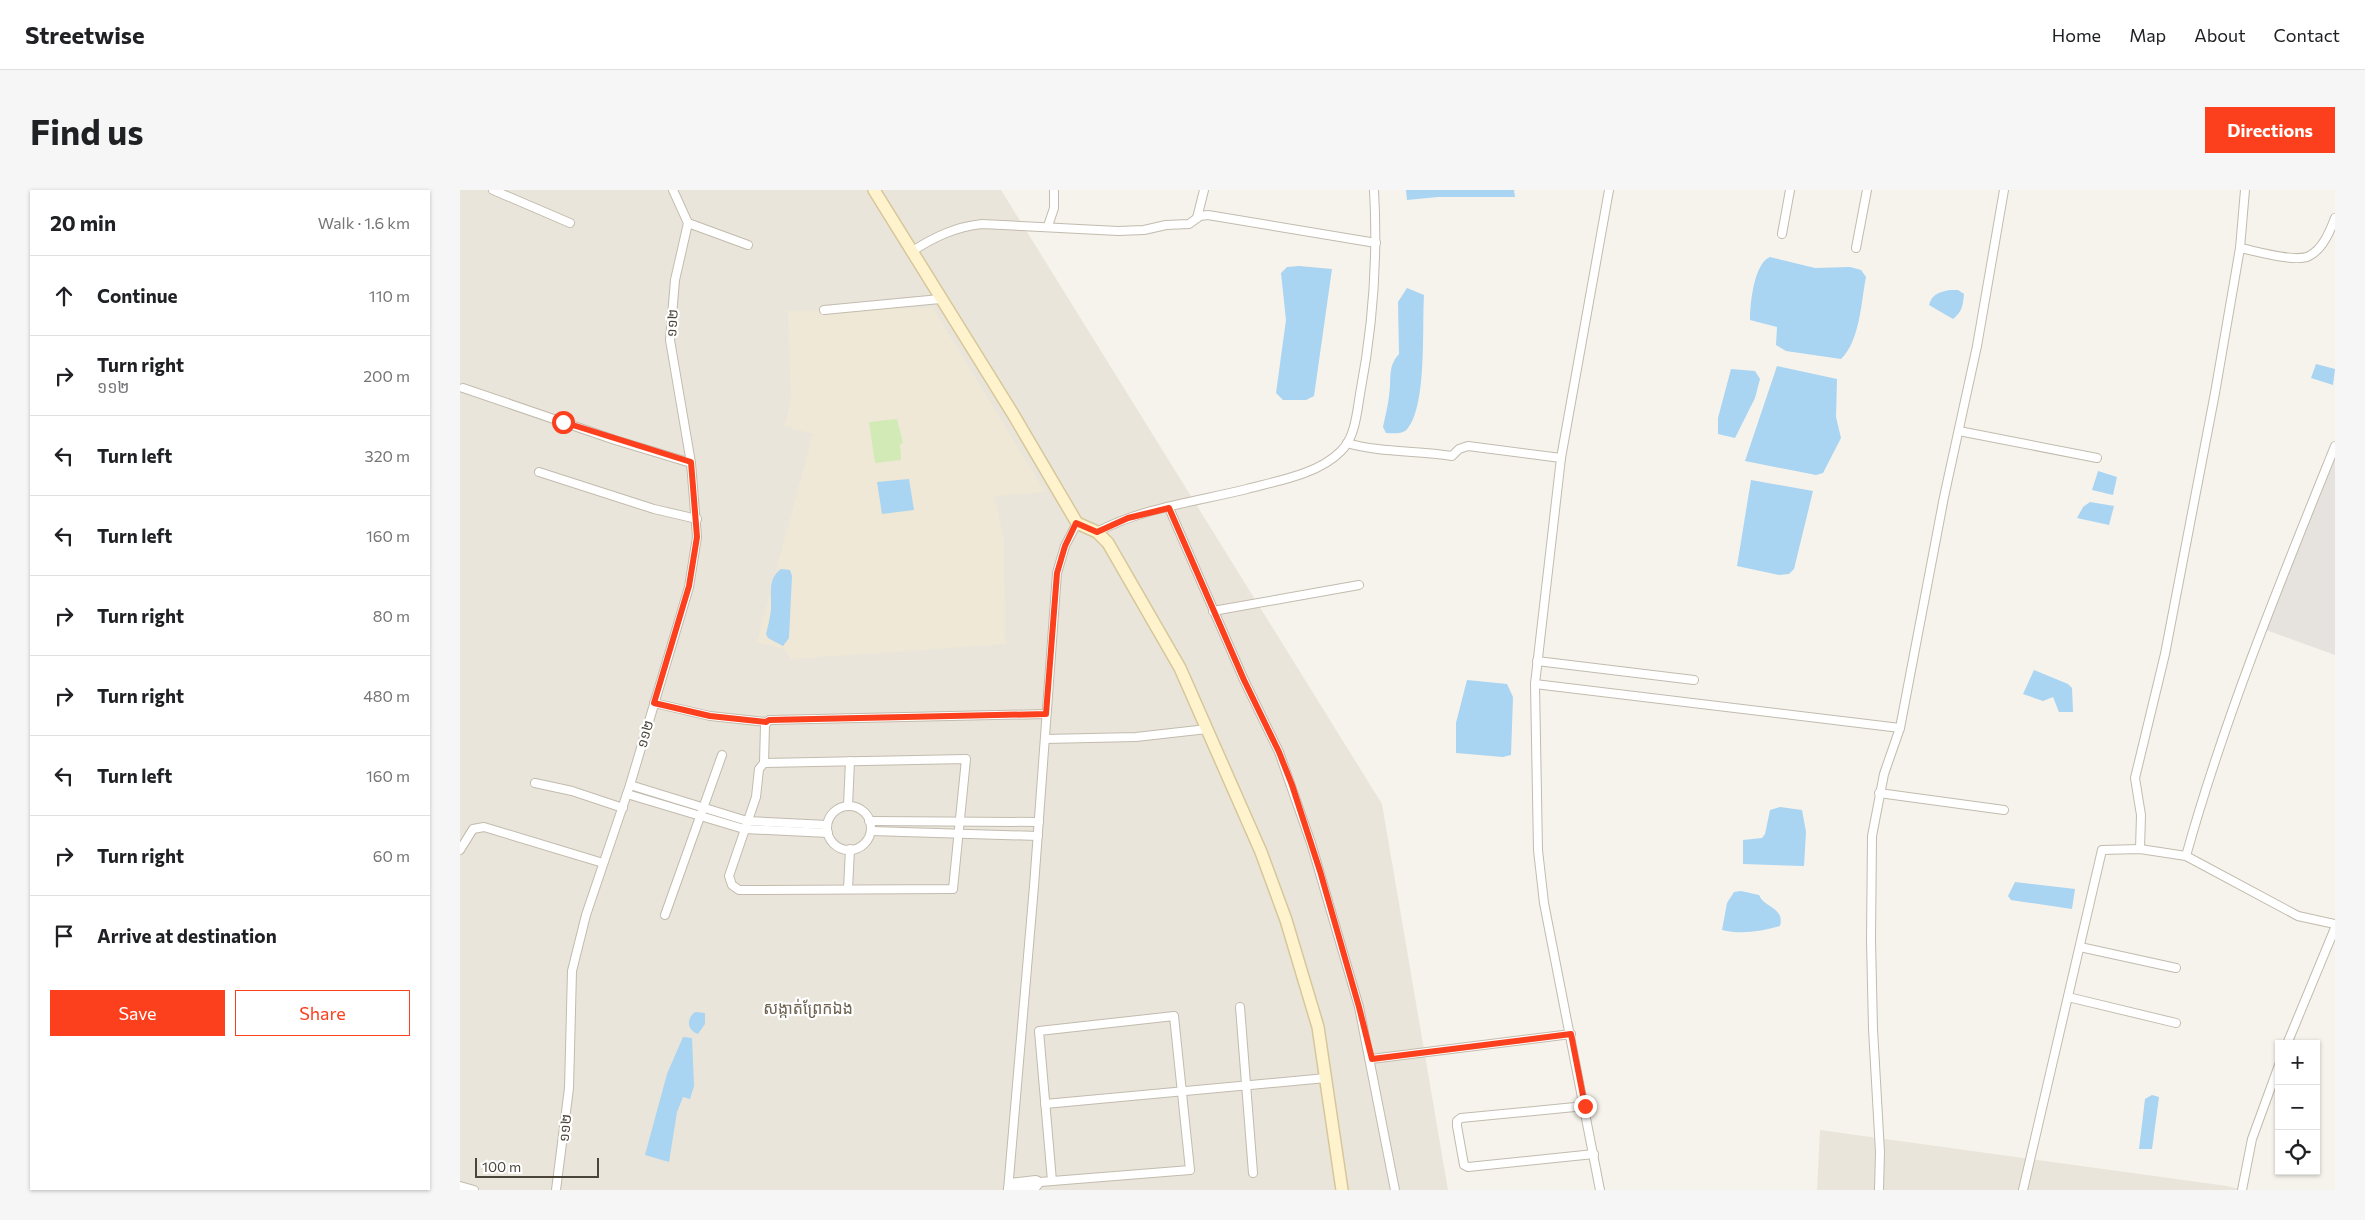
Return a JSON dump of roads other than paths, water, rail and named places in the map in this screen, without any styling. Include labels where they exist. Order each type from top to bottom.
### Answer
[{"type":"street","points":[[493,190],[570,223]]},
{"type":"street","points":[[673,190],[688,223],[748,245]]},
{"type":"street","points":[[1048,226],[1054,208],[1054,190]]},
{"type":"street","points":[[1197,218],[1204,190]]},
{"type":"street","points":[[1097,532],[1128,518],[1310,470],[1326,463],[1341,451],[1347,443],[1355,419],[1370,339],[1376,243],[1374,190]]},
{"type":"street","points":[[1600,1190],[1544,903],[1538,850],[1534,684],[1562,458],[1609,190]]},
{"type":"street","points":[[1782,234],[1790,190]]},
{"type":"street","points":[[1856,248],[1867,190]]},
{"type":"street","points":[[1879,1190],[1880,1152],[1873,1029],[1871,930],[1872,836],[1879,793],[1900,728],[1944,497],[1977,346],[2004,190]]},
{"type":"street","points":[[2140,849],[2141,815],[2135,778],[2165,654],[2240,248],[2245,190]]},
{"type":"street","points":[[877,191],[911,252],[1036,451],[1076,523],[1097,532],[1108,543],[1160,630],[1180,668],[1261,852],[1286,920],[1318,1028],[1342,1190]]},
{"type":"street","points":[[911,252],[935,237],[960,227],[982,224],[1118,231],[1144,230],[1166,225],[1189,224],[1197,218],[1208,215],[1376,243]]},
{"type":"street","points":[[2240,248],[2297,258],[2309,256],[2328,235],[2335,218]]},
{"type":"street","name":"១១២","points":[[556,1190],[568,1096],[572,972],[586,915],[623,808],[689,586],[697,537],[691,462],[670,340],[674,280],[688,223]]},
{"type":"street","points":[[824,310],[940,299]]},
{"type":"street","points":[[463,388],[615,440],[691,462]]},
{"type":"street","points":[[1959,431],[2097,458]]},
{"type":"street","points":[[1347,443],[1385,451],[1407,450],[1452,456],[1468,446],[1562,458]]},
{"type":"street","points":[[2186,856],[2210,780],[2275,593],[2335,446]]},
{"type":"street","points":[[539,472],[603,494],[697,519]]},
{"type":"street","points":[[1169,508],[1213,611],[1279,752],[1292,785],[1320,871],[1359,1007],[1372,1059],[1396,1190]]},
{"type":"street","points":[[1052,1181],[1039,1031],[1174,1016],[1190,1170],[1040,1182],[1036,1187],[1008,1188],[1038,836],[1057,573],[1065,546],[1076,523]]},
{"type":"street","points":[[1213,611],[1359,585]]},
{"type":"street","points":[[1537,661],[1694,680]]},
{"type":"street","points":[[1534,684],[1900,728]]},
{"type":"street","points":[[654,703],[710,716],[766,722],[769,720],[1046,714]]},
{"type":"street","points":[[764,762],[966,759],[953,889],[739,890],[732,885],[729,876],[756,797],[759,769],[764,762],[766,722]]},
{"type":"street","points":[[1045,739],[1136,736],[1207,729]]},
{"type":"street","points":[[665,915],[722,755]]},
{"type":"street","points":[[848,806],[850,761]]},
{"type":"street","points":[[535,783],[572,791],[623,808]]},
{"type":"street","points":[[630,785],[747,821],[828,829]]},
{"type":"street","points":[[1879,793],[2004,810]]},
{"type":"street","points":[[627,794],[744,829],[828,829]]},
{"type":"street","points":[[848,806],[860,809],[870,821],[871,831],[864,844],[850,849],[836,845],[828,829],[836,810],[848,806]]},
{"type":"street","points":[[870,821],[1039,822]]},
{"type":"street","points":[[460,850],[473,829],[484,827],[603,863]]},
{"type":"street","points":[[871,831],[1038,836]]},
{"type":"street","points":[[848,889],[850,849]]},
{"type":"street","points":[[2022,1190],[2102,850],[2140,849],[2186,856],[2298,916],[2335,924]]},
{"type":"street","points":[[2289,1040],[2335,928]]},
{"type":"street","points":[[2080,947],[2176,968]]},
{"type":"street","points":[[2068,998],[2176,1023]]},
{"type":"street","points":[[1240,1007],[1253,1173]]},
{"type":"street","points":[[1372,1059],[1571,1034]]},
{"type":"street","points":[[2242,1190],[2252,1139],[2275,1076]]},
{"type":"street","points":[[1046,1104],[1182,1093],[1326,1078]]},
{"type":"street","points":[[1585,1106],[1461,1118],[1457,1121],[1457,1126],[1464,1165],[1468,1167],[1594,1154]]},
{"type":"street","points":[[460,1186],[474,1190]]},
{"type":"water","points":[[1406,190],[1514,190],[1515,197],[1438,197],[1407,200]]},
{"type":"water","points":[[1770,257],[1815,268],[1850,267],[1861,270],[1866,277],[1856,332],[1841,359],[1786,351],[1776,345],[1777,327],[1750,320],[1752,295],[1757,275],[1760,267]]},
{"type":"water","points":[[1299,266],[1332,269],[1314,396],[1306,400],[1283,400],[1276,393],[1286,320],[1281,273],[1287,267]]},
{"type":"water","points":[[1407,288],[1424,295],[1421,384],[1414,417],[1408,428],[1401,433],[1386,433],[1383,427],[1389,400],[1391,369],[1399,354],[1398,302]]},
{"type":"water","points":[[1958,290],[1964,294],[1962,308],[1953,319],[1929,305],[1936,294]]},
{"type":"water","points":[[2316,364],[2335,369],[2333,385],[2311,378]]},
{"type":"water","points":[[1777,366],[1837,379],[1836,417],[1841,438],[1823,473],[1816,475],[1745,461]]},
{"type":"water","points":[[1731,369],[1755,371],[1760,379],[1755,398],[1735,438],[1718,434],[1718,418]]},
{"type":"water","points":[[2098,471],[2117,477],[2113,495],[2092,490]]},
{"type":"water","points":[[909,479],[914,510],[882,514],[877,482]]},
{"type":"water","points":[[1751,480],[1813,491],[1794,569],[1789,574],[1779,575],[1737,566]]},
{"type":"water","points":[[2090,502],[2114,506],[2109,525],[2077,518],[2083,507]]},
{"type":"water","points":[[781,569],[790,570],[792,576],[789,638],[783,646],[768,638],[766,634],[771,610],[772,582]]},
{"type":"water","points":[[2034,670],[2068,684],[2072,688],[2073,712],[2059,712],[2053,697],[2043,701],[2023,694]]},
{"type":"water","points":[[1467,680],[1507,684],[1513,697],[1511,755],[1503,757],[1456,753],[1456,723]]},
{"type":"water","points":[[1780,807],[1802,810],[1806,832],[1804,866],[1743,864],[1743,840],[1762,838],[1765,834],[1770,810]]},
{"type":"water","points":[[2015,882],[2075,889],[2072,909],[2011,900],[2008,896]]},
{"type":"water","points":[[1741,891],[1759,895],[1765,903],[1777,911],[1781,920],[1780,926],[1759,931],[1722,930],[1727,903],[1734,892]]},
{"type":"water","points":[[695,1012],[705,1013],[705,1024],[698,1034],[692,1030],[689,1024],[690,1018]]},
{"type":"water","points":[[683,1037],[692,1038],[694,1086],[690,1099],[683,1097],[677,1112],[669,1162],[645,1155],[667,1074]]},
{"type":"water","points":[[2152,1095],[2159,1097],[2152,1149],[2139,1149],[2145,1099]]},
{"type":"district","name":"សង្កាត់ព្រែកឯង","points":[[808,1008]]}]
